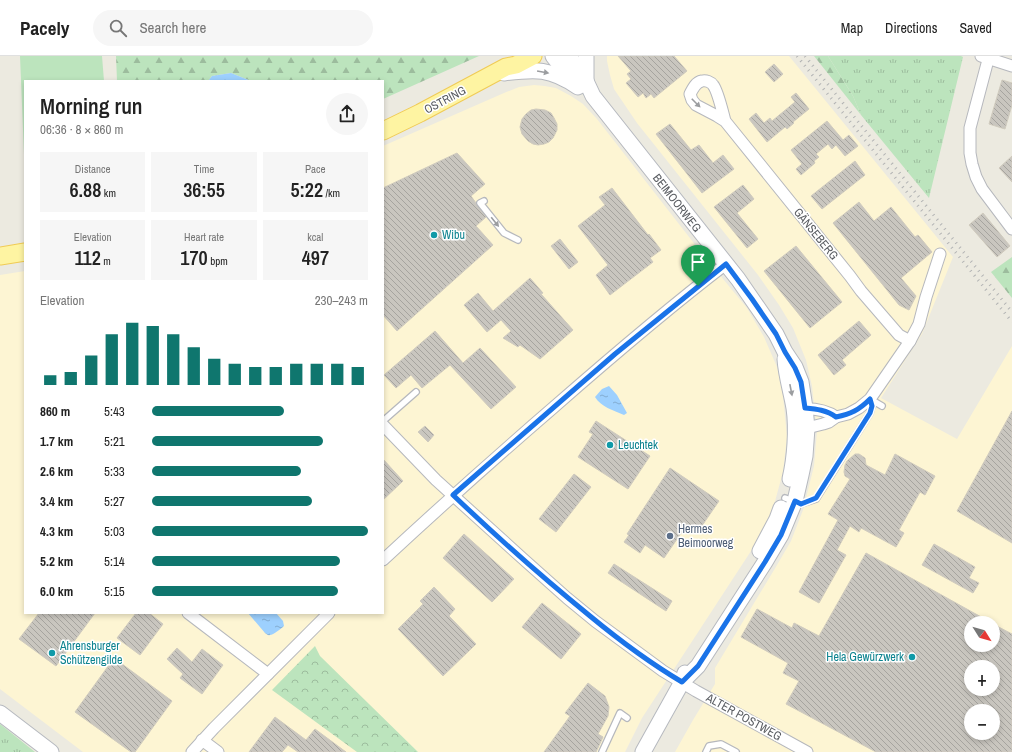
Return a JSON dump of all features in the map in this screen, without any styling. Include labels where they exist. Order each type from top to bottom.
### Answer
[{"type":"main road","name":"OSTRING","points":[[384,131],[420,113],[504,66],[516,65],[533,56]]},
{"type":"main road","name":"BEIMOORWEG","points":[[552,56],[593,96],[726,264],[776,334],[801,382],[800,409],[804,462],[790,499],[781,535],[698,666],[682,682],[643,752]]},
{"type":"main road","name":"BEIMOORWEG","points":[[569,56],[582,84]]},
{"type":"main road","points":[[504,66],[543,71],[582,84],[586,56]]},
{"type":"main road","points":[[0,256],[24,252]]},
{"type":"main road","points":[[0,713],[50,752]]},
{"type":"street","points":[[1012,66],[986,57],[970,128],[969,142],[972,164],[976,177],[982,189],[1012,229]]},
{"type":"street","name":"GÄNSEBERG","points":[[725,121],[861,291],[899,335],[910,341]]},
{"type":"street","points":[[801,429],[823,424],[836,417],[848,414],[865,404],[870,399],[920,324],[926,297],[940,254]]},
{"type":"street","points":[[384,559],[453,495],[615,354],[726,264]]},
{"type":"street","points":[[800,409],[825,411],[836,417]]},
{"type":"street","name":"ALTER POSTWEG","points":[[384,426],[436,480],[510,548],[567,598],[622,641],[682,682],[807,752]]},
{"type":"street","points":[[189,614],[268,674]]},
{"type":"street","points":[[192,752],[202,740],[327,614]]},
{"type":"street","points":[[202,740],[218,752]]},
{"type":"lane","points":[[484,201],[480,203],[504,233],[518,240]]},
{"type":"lane","points":[[384,420],[416,392]]},
{"type":"lane","points":[[870,399],[882,406]]},
{"type":"lane","points":[[790,499],[801,504],[816,498],[870,413],[872,406],[870,399]]},
{"type":"lane","points":[[602,752],[620,713],[628,718]]},
{"type":"lane","points":[[706,752],[709,746],[721,744],[736,752]]},
{"type":"shaded area","points":[[607,56],[789,56],[953,257],[922,334],[881,398],[957,439],[1012,346],[1012,752],[675,752],[715,684],[715,668],[791,541],[803,510],[814,466],[817,431],[812,386],[806,360],[793,328],[758,275],[637,123],[614,89]]},
{"type":"shaded area","points":[[534,85],[556,88],[583,104],[597,119],[700,251],[747,308],[764,337],[777,367],[783,396],[787,437],[783,472],[774,505],[766,525],[751,551],[642,718],[625,752],[83,752],[0,689],[0,275],[24,271],[24,614],[384,614],[384,146],[519,87]]},
{"type":"green space","points":[[20,56],[102,56],[104,80],[24,80],[24,154]]},
{"type":"green space","points":[[116,56],[479,56],[384,99],[384,80],[248,80],[231,73],[212,76],[209,80],[117,80]]},
{"type":"green space","points":[[814,56],[828,56],[853,96],[861,115]]},
{"type":"green space","points":[[828,56],[963,57],[929,198],[861,115],[853,96]]},
{"type":"green space","points":[[1012,257],[1012,298],[991,272]]},
{"type":"green space","points":[[315,646],[320,656],[418,752],[357,752],[272,690]]},
{"type":"green space","points":[[0,724],[35,752],[0,752]]},
{"type":"water","points":[[231,73],[248,80],[209,80],[212,76]]},
{"type":"water","points":[[609,386],[617,395],[627,413],[624,415],[604,406],[595,397],[602,389]]},
{"type":"water","points":[[249,614],[277,614],[283,621],[284,626],[273,634],[268,635]]},
{"type":"building","points":[[618,56],[674,56],[687,71],[654,98],[651,94],[646,98],[643,93],[638,97],[626,83],[631,79],[627,74],[631,71]]},
{"type":"building","points":[[774,64],[783,74],[774,82],[765,72]]},
{"type":"building","points":[[1002,80],[1012,83],[1012,105],[1005,129],[989,124]]},
{"type":"building","points":[[796,93],[809,109],[787,129],[785,127],[767,142],[749,119],[756,113],[764,123],[770,118],[772,121],[795,102],[791,97]]},
{"type":"building","points":[[531,110],[545,110],[551,113],[557,124],[557,130],[553,138],[549,142],[538,145],[528,141],[522,134],[520,127],[522,119],[526,114]]},
{"type":"building","points":[[827,121],[843,140],[849,135],[858,146],[845,156],[836,145],[832,149],[828,144],[816,154],[819,157],[814,161],[815,163],[801,175],[796,169],[802,164],[791,150]]},
{"type":"building","points":[[670,124],[691,150],[699,145],[713,163],[723,155],[734,169],[702,193],[656,134]]},
{"type":"building","name":"Wibu","points":[[457,153],[485,184],[471,196],[486,217],[476,226],[493,245],[397,331],[384,316],[384,188]]},
{"type":"building","points":[[1012,156],[1012,182],[999,168]]},
{"type":"building","points":[[855,161],[865,175],[822,209],[811,196]]},
{"type":"building","points":[[743,185],[754,199],[737,213],[758,239],[747,248],[714,207]]},
{"type":"building","points":[[612,188],[661,250],[650,258],[653,262],[610,295],[596,275],[608,265],[578,226],[605,205],[599,197]]},
{"type":"building","points":[[859,202],[874,221],[891,207],[915,237],[918,235],[932,252],[901,278],[916,296],[909,310],[899,305],[833,223]]},
{"type":"building","points":[[983,213],[1010,246],[997,257],[969,225]]},
{"type":"building","points":[[560,239],[578,262],[569,269],[551,246]]},
{"type":"building","points":[[796,246],[842,302],[810,328],[764,271]]},
{"type":"building","points":[[530,278],[543,293],[541,294],[573,330],[540,359],[520,345],[518,347],[503,338],[511,331],[501,320],[487,332],[464,305],[478,293],[493,311]]},
{"type":"building","points":[[859,321],[871,335],[842,360],[846,365],[834,375],[818,355]]},
{"type":"building","points":[[435,331],[463,363],[480,348],[516,387],[491,409],[450,365],[422,388],[411,375],[396,388],[384,375]]},
{"type":"building","points":[[1012,411],[1012,543],[957,511]]},
{"type":"building","name":"Leuchtek","points":[[596,421],[650,456],[628,489],[578,457],[593,434],[589,432]]},
{"type":"building","points":[[425,426],[434,435],[428,442],[418,432]]},
{"type":"building","points":[[855,454],[859,454],[865,458],[866,465],[885,475],[895,454],[935,476],[925,495],[920,492],[899,530],[904,533],[896,547],[861,528],[859,532],[850,526],[837,550],[846,555],[819,603],[799,592],[838,520],[828,514],[850,479],[845,476],[845,465],[847,461]]},
{"type":"building","points":[[384,460],[403,481],[384,499]]},
{"type":"building","points":[[670,468],[719,501],[697,533],[686,526],[664,558],[645,545],[640,553],[624,542],[629,535],[627,534]]},
{"type":"building","points":[[574,474],[591,487],[556,532],[539,519]]},
{"type":"building","points":[[464,534],[514,579],[492,602],[443,558]]},
{"type":"building","points":[[934,544],[975,567],[969,578],[979,583],[973,593],[922,565]]},
{"type":"building","name":"Hela Gewürzwerk","points":[[866,553],[979,616],[964,616],[964,652],[1000,652],[1000,628],[1012,634],[1012,752],[876,752],[786,704],[799,681],[783,673],[788,663],[741,637],[757,609],[792,628],[794,623],[819,636]]},
{"type":"building","points":[[614,564],[672,601],[666,611],[608,573]]},
{"type":"building","points":[[434,587],[455,609],[449,616],[476,644],[443,676],[398,629],[423,604],[420,601]]},
{"type":"building","points":[[542,603],[581,634],[561,659],[522,627]]},
{"type":"building","name":"Ahrensburger Schützengilde","points":[[38,614],[94,614],[56,666],[19,639]]},
{"type":"building","points":[[135,614],[150,614],[163,624],[140,655],[117,638]]},
{"type":"building","points":[[177,648],[192,662],[202,649],[223,665],[202,694],[180,678],[183,674],[167,659]]},
{"type":"building","points":[[114,658],[172,701],[135,752],[131,752],[75,712]]},
{"type":"building","points":[[588,683],[605,696],[609,707],[608,716],[598,734],[603,737],[596,752],[544,752],[570,716],[565,713]]},
{"type":"building","points":[[275,717],[306,740],[315,729],[346,752],[298,752],[288,745],[282,752],[249,752]]},
{"type":"railway","points":[[797,56],[1012,322]]},
{"type":"railway","points":[[805,56],[1012,312]]},
{"type":"place","name":"Wibu","points":[[434,235]]},
{"type":"place","name":"Leuchtek","points":[[610,445]]},
{"type":"place","name":"Hermes Beimoorweg","points":[[670,536]]},
{"type":"place","name":"Ahrensburger Schützengilde","points":[[52,653]]},
{"type":"place","name":"Hela Gewürzwerk","points":[[912,657]]},
{"type":"route","points":[[726,264],[776,334],[795,368],[801,382],[805,408],[825,411],[836,417],[854,411],[870,399],[872,406],[870,413],[862,427],[816,498],[801,504],[795,501],[781,535],[765,562],[698,666],[682,682],[664,671],[595,621],[499,538],[453,495],[615,354],[698,286],[726,264]]}]
